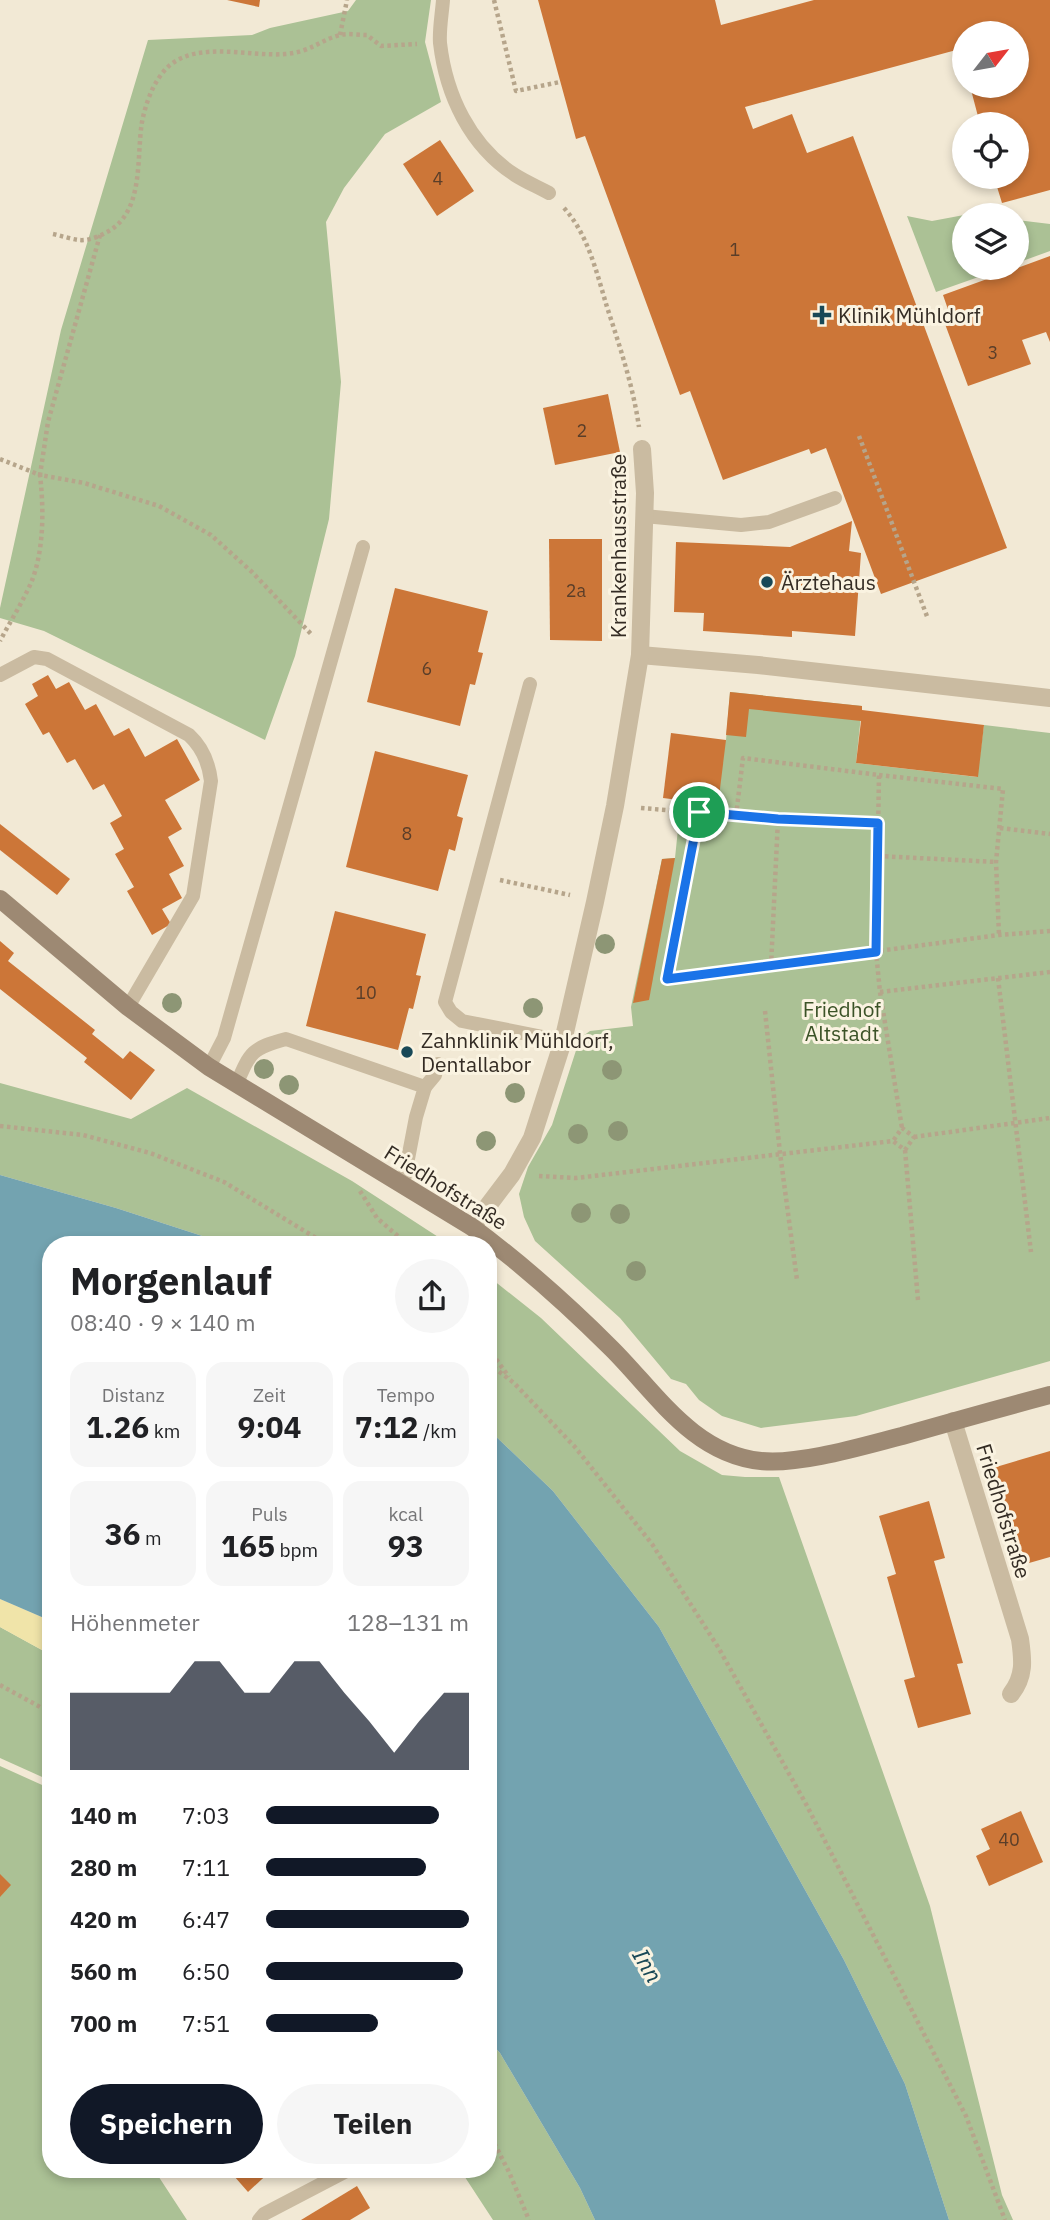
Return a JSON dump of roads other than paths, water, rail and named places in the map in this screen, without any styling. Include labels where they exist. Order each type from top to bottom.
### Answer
[{"type":"street","name":"Krankenhausstraße","points":[[472,1227],[512,1174],[532,1138],[563,1041],[615,806],[640,655],[644,516],[642,449]]},
{"type":"street","name":"Krankenhausstraße","points":[[640,655],[758,665],[1050,698]]},
{"type":"street","name":"Friedhofstraße","points":[[0,899],[128,1007],[209,1067],[484,1236]]},
{"type":"street","name":"Friedhofstraße","points":[[497,1245],[565,1304],[676,1419],[716,1447],[735,1455],[761,1461],[826,1454],[1050,1395]]},
{"type":"street","name":"Friedhofstraße","points":[[953,1422],[1020,1639],[1023,1666],[1018,1685],[1011,1693]]},
{"type":"lane","points":[[443,0],[440,41],[444,65],[449,85],[468,129],[496,160],[516,176],[549,192]]},
{"type":"lane","points":[[644,516],[741,525],[769,522],[835,498]]},
{"type":"lane","points":[[209,1067],[224,1038],[363,547]]},
{"type":"lane","points":[[0,675],[34,657],[47,659],[189,735],[197,743],[210,768],[211,781],[193,896],[128,1007]]},
{"type":"lane","points":[[530,684],[445,1002],[450,1012],[462,1021],[563,1041]]},
{"type":"lane","points":[[236,1085],[249,1055],[266,1044],[286,1039],[425,1087]]},
{"type":"lane","points":[[403,1185],[416,1117],[425,1087],[435,1075],[438,1064]]},
{"type":"lane","points":[[259,2220],[264,2214],[333,2178]]},
{"type":"water","points":[[0,1175],[202,1236],[42,1236],[42,1617],[0,1599]]},
{"type":"water","name":"Inn","points":[[497,1438],[553,1491],[659,1627],[844,1960],[905,2084],[949,2220],[595,2220],[580,2188],[497,2050]]},
{"type":"place","name":"Klinik Mühldorf","points":[[822,315]]},
{"type":"place","name":"Ärztehaus","points":[[767,582]]},
{"type":"place","name":"Zahnklinik Mühldorf, Dentallabor","points":[[407,1052]]},
{"type":"park label","name":"Friedhof Altstadt","points":[[842,1021]]}]
